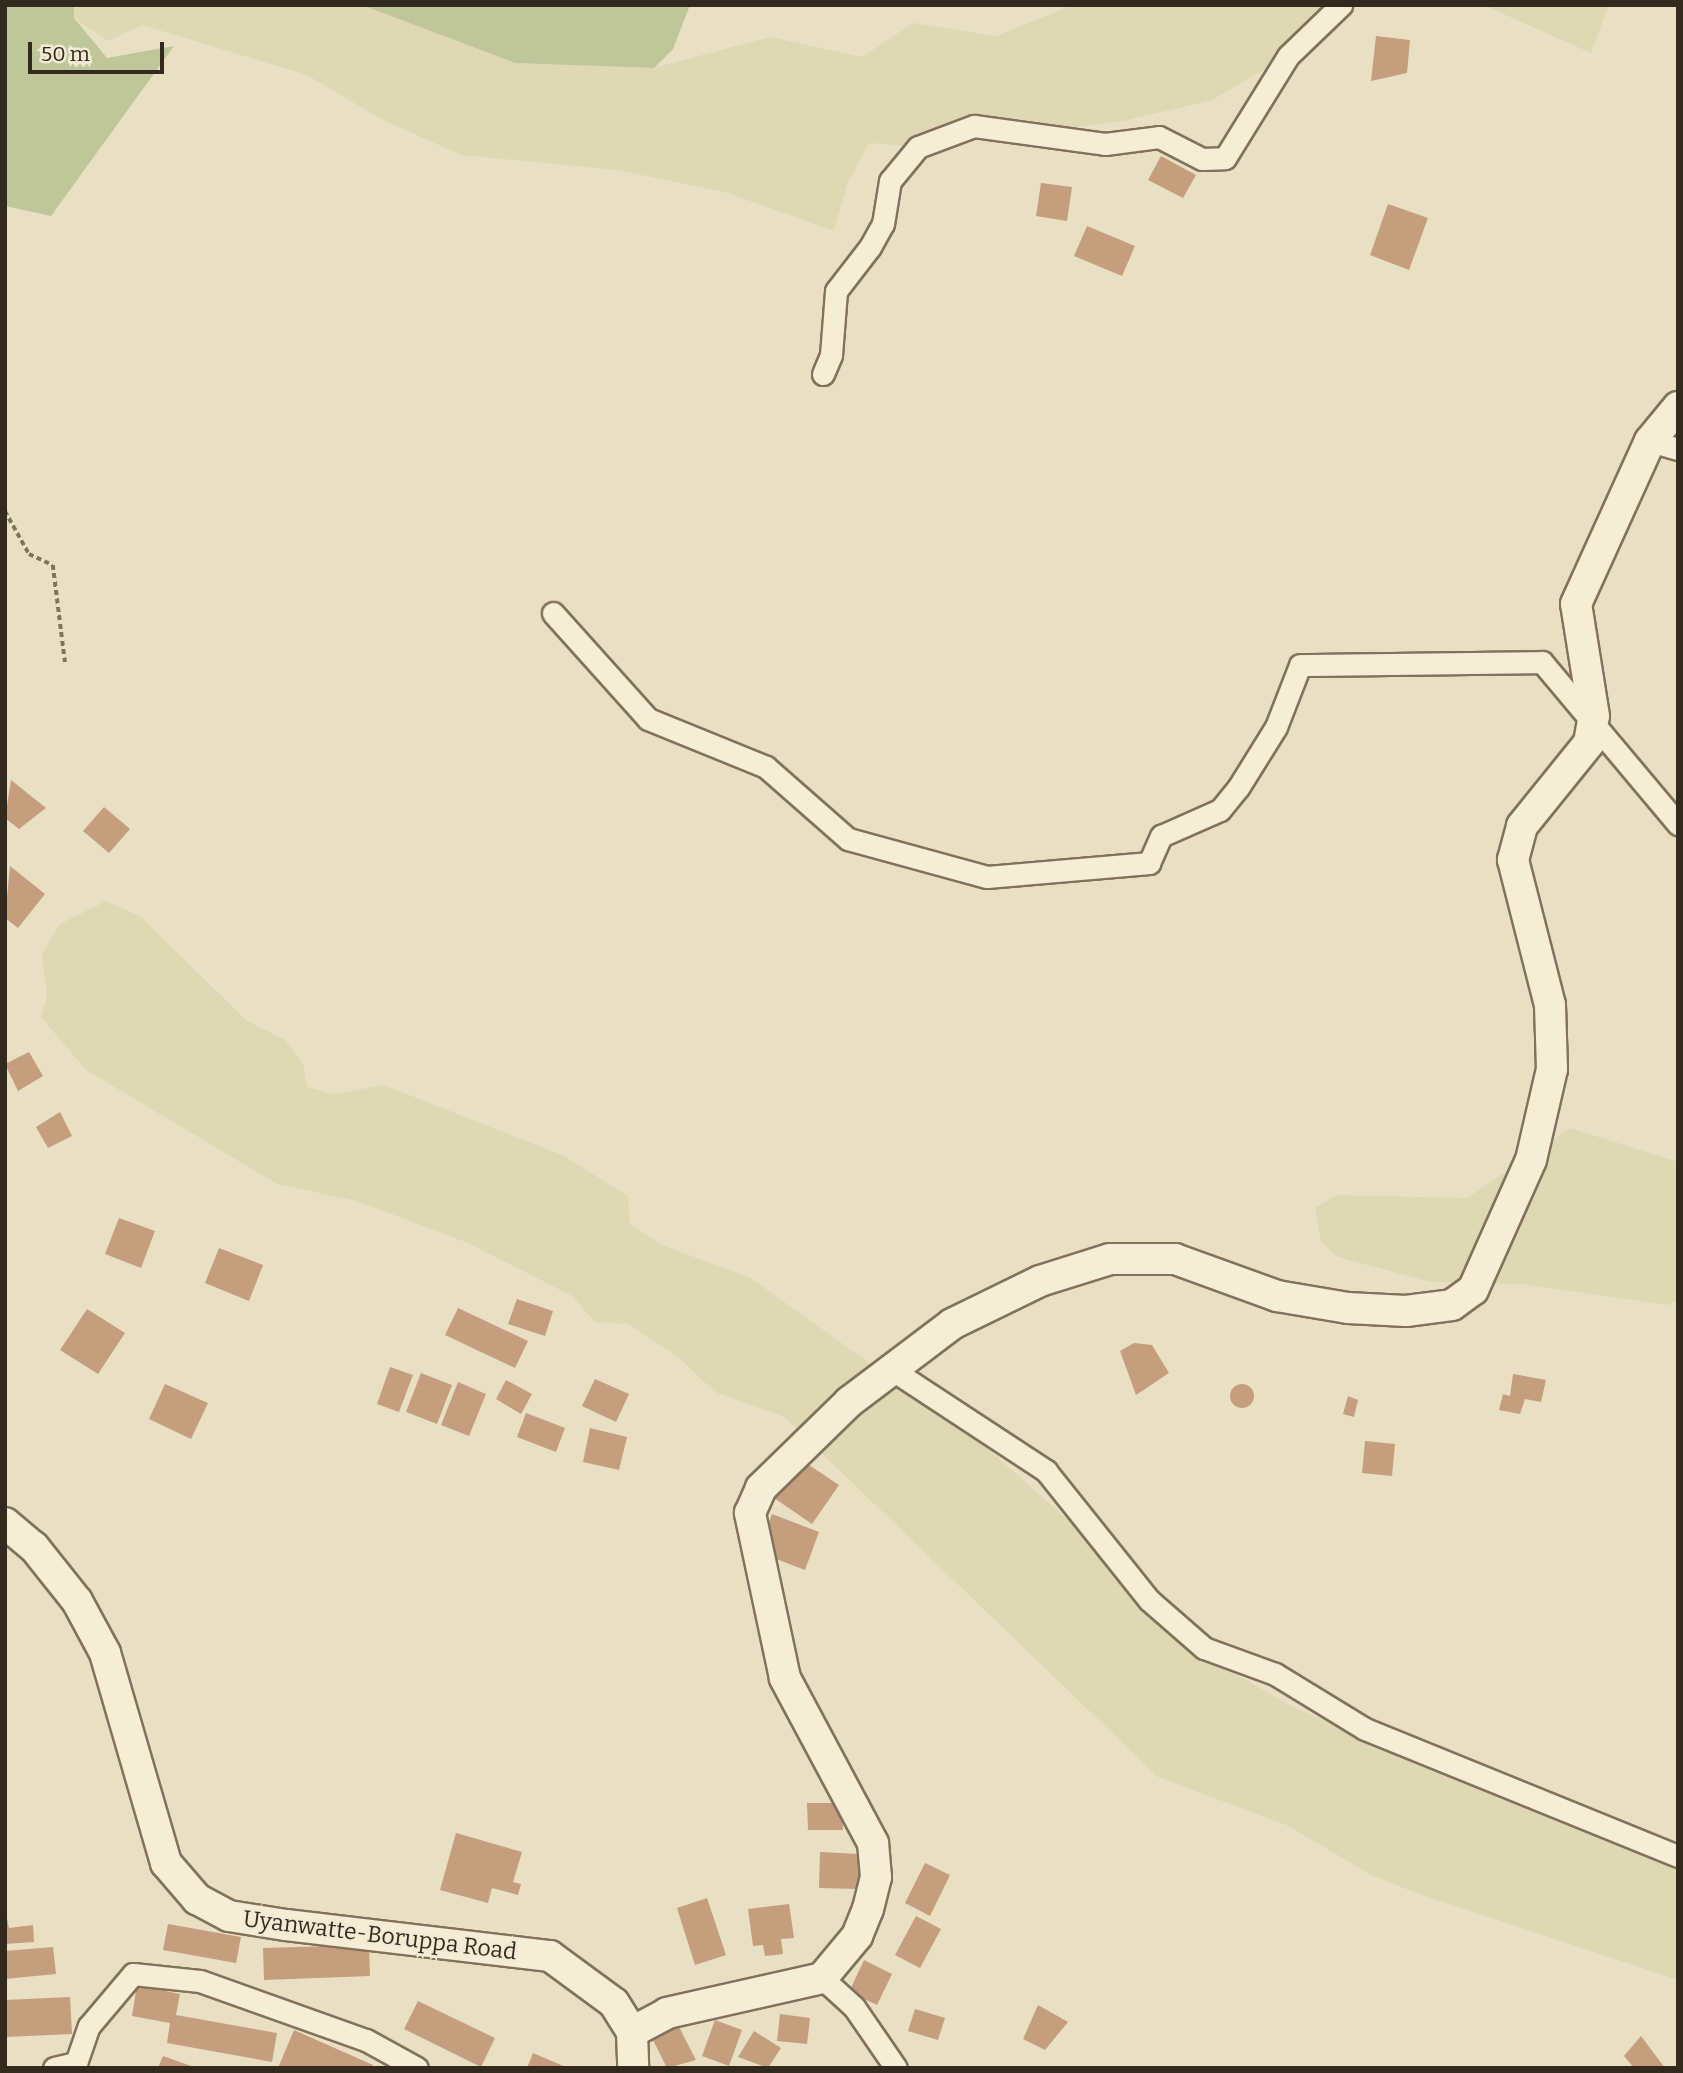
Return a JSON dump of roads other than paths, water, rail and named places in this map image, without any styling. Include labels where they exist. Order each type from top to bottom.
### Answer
[{"type":"street","points":[[823,374],[831,355],[836,291],[870,247],[883,224],[890,181],[918,147],[974,126],[1105,144],[1159,137],[1202,159],[1225,158],[1288,56],[1341,5]]},
{"type":"street","points":[[633,2068],[632,2032],[667,2013],[822,1978],[857,1936],[868,1909],[876,1877],[873,1843],[785,1678],[750,1513],[761,1488],[802,1445],[891,1369],[952,1324],[1040,1281],[1110,1259],[1175,1259],[1264,1293],[1348,1308],[1406,1311],[1452,1305],[1473,1290],[1531,1160],[1552,1069],[1550,1004],[1513,860],[1522,826],[1590,743],[1592,726],[1576,604],[1664,445],[1678,407]]},
{"type":"street","points":[[553,613],[648,719],[766,767],[848,839],[987,877],[1149,863],[1161,836],[1220,810],[1238,788],[1276,727],[1300,665],[1542,662],[1592,726],[1678,824]]},
{"type":"street","points":[[891,1369],[1046,1471],[1149,1600],[1204,1648],[1275,1674],[1366,1729],[1678,1856]]},
{"type":"street","name":"Uyanwatte-Boruppa Road","points":[[5,1523],[34,1547],[77,1601],[105,1653],[166,1863],[197,1899],[229,1916],[550,1956],[614,2003],[632,2032]]},
{"type":"street","points":[[54,2068],[76,2063],[89,2026],[132,1974],[200,1981],[366,2040],[417,2068]]},
{"type":"street","points":[[822,1978],[854,2007],[896,2068]]}]
